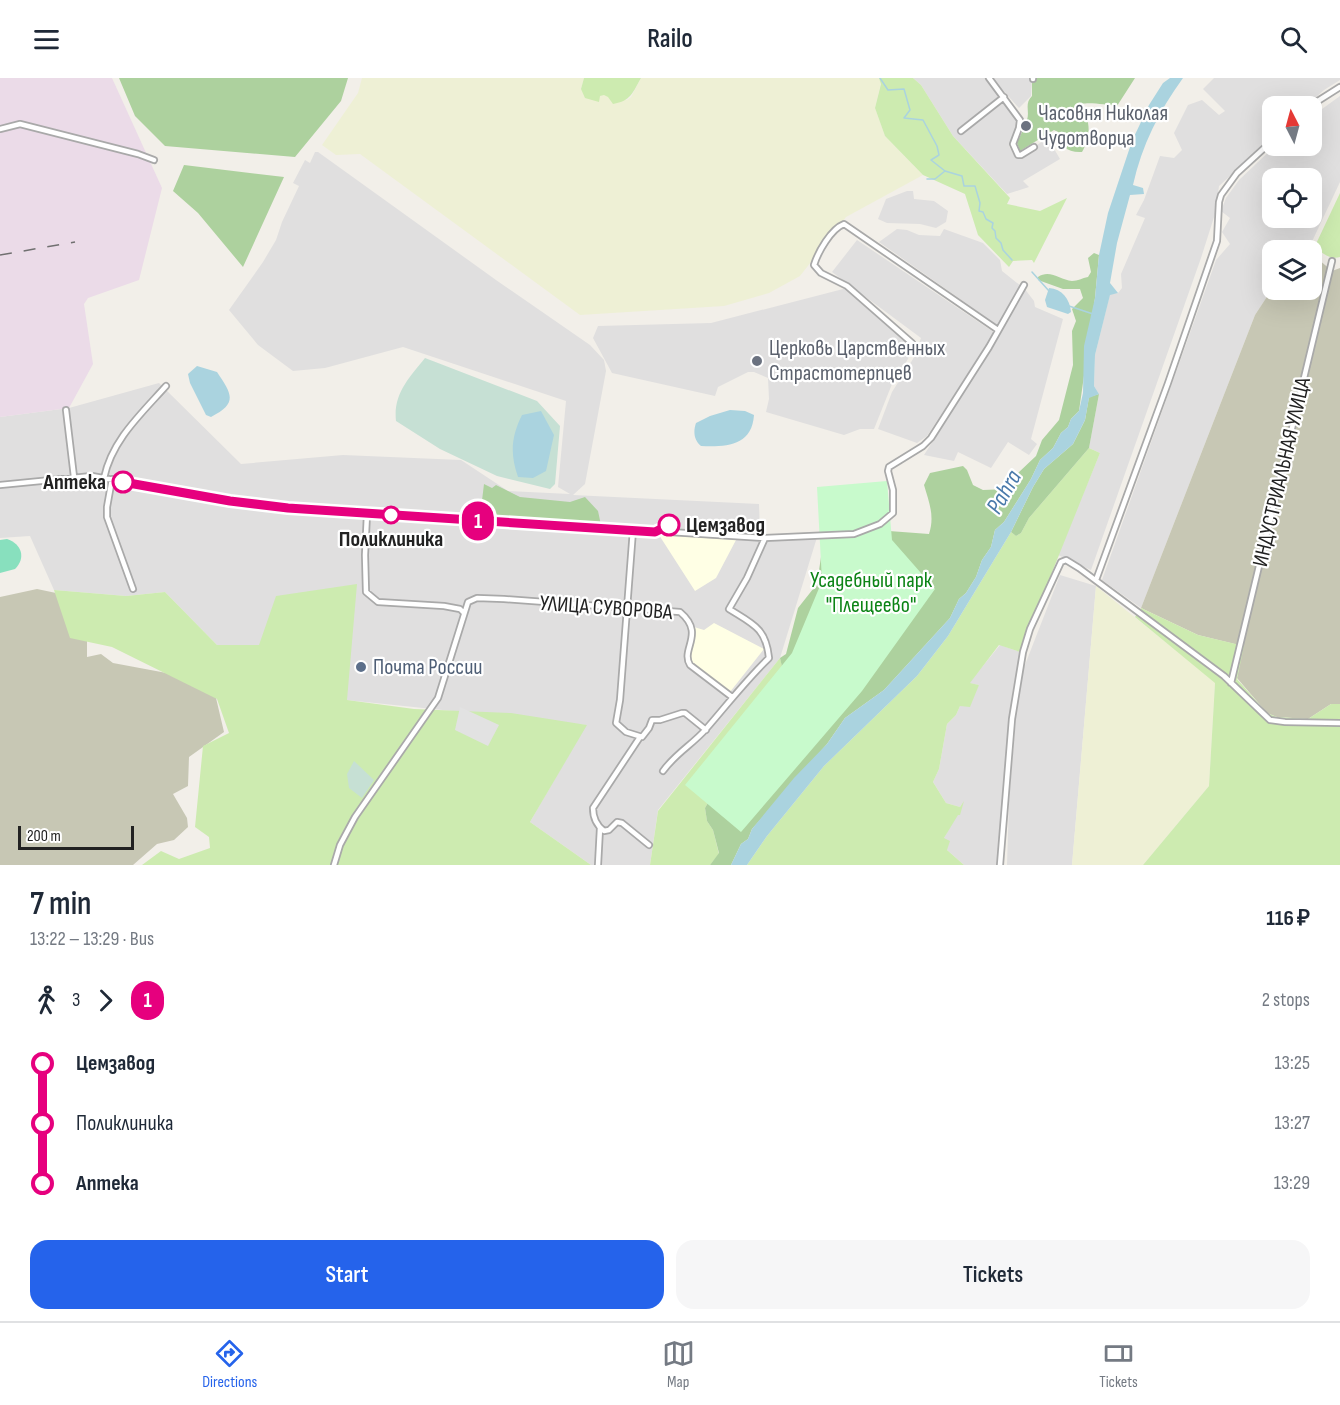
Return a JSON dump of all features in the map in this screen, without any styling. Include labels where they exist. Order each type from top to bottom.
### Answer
[{"type":"street","points":[[989,78],[1020,120],[1013,144],[1018,155],[1034,147]]},
{"type":"street","points":[[1322,98],[1340,87]]},
{"type":"street","points":[[961,131],[1004,97]]},
{"type":"street","points":[[0,129],[20,124],[154,160]]},
{"type":"street","points":[[1096,580],[1168,384],[1217,241],[1221,195],[1237,173],[1262,150]]},
{"type":"street","points":[[912,343],[847,286],[821,273],[814,265],[836,228],[842,224],[998,330]]},
{"type":"street","name":"ИНДУСТРИАЛЬНАЯ УЛИЦА","points":[[1231,682],[1332,261]]},
{"type":"street","points":[[0,485],[74,477],[104,478],[237,502],[367,514],[765,538],[854,534],[880,524],[893,513],[893,490],[889,467],[923,446],[931,438],[1024,285]]},
{"type":"street","points":[[104,478],[112,452],[123,434],[166,386]]},
{"type":"street","points":[[66,410],[74,477]]},
{"type":"street","points":[[112,479],[107,517],[133,590]]},
{"type":"street","points":[[334,865],[340,845],[355,817],[438,698],[464,613],[460,609],[444,606],[378,602],[366,592],[364,555],[367,514]]},
{"type":"street","points":[[633,530],[620,700],[616,723],[626,732],[639,737]]},
{"type":"street","points":[[663,771],[670,760],[706,730],[732,697],[769,658],[768,647],[758,627],[729,609],[747,578],[765,538]]},
{"type":"street","points":[[1000,865],[1012,719],[1023,652],[1030,629],[1061,562],[1066,560],[1072,563],[1231,682],[1270,720],[1340,723]]},
{"type":"street","name":"УЛИЦА СУВОРОВА","points":[[464,613],[468,602],[477,598],[680,612],[690,621],[692,628],[691,646],[686,655],[690,665],[732,697]]},
{"type":"street","points":[[649,845],[622,823],[617,822],[609,830],[604,831],[595,820],[593,808],[639,737],[647,733],[652,720],[660,720],[682,713],[691,717],[706,730]]},
{"type":"street","points":[[598,865],[600,828]]},
{"type":"shaded area","points":[[0,78],[112,78],[162,188],[139,280],[88,298],[84,304],[93,364],[69,408],[0,417]]},
{"type":"shaded area","points":[[362,78],[584,78],[581,89],[600,96],[604,94],[627,100],[641,78],[879,78],[881,83],[875,108],[885,136],[923,175],[846,217],[800,276],[769,293],[724,306],[580,315],[360,154],[336,155],[322,145],[358,93]]},
{"type":"shaded area","points":[[913,78],[988,78],[1019,119],[1009,146],[1016,159],[1052,135],[1053,147],[1060,159],[1023,181],[1029,187],[1007,194],[953,136],[921,85]]},
{"type":"shaded area","points":[[992,78],[1032,78],[1031,96],[1019,108]]},
{"type":"shaded area","points":[[1214,78],[1340,78],[1317,96],[1262,96],[1262,147],[1219,186],[1215,214],[1201,258],[1091,570],[1058,555],[1100,453],[1089,448],[1099,394],[1094,386],[1095,355],[1110,294],[1118,293],[1122,288],[1121,274],[1145,218],[1136,215],[1160,156],[1174,158],[1182,150],[1174,133],[1188,105],[1202,100],[1219,115],[1225,111],[1203,89]]},
{"type":"shaded area","points":[[1340,96],[1340,182],[1322,220],[1322,168],[1262,168],[1262,228],[1318,228],[1313,240],[1262,240],[1262,300],[1265,300],[1255,315],[1141,608],[1102,580],[1216,260],[1230,244],[1222,232],[1230,218],[1221,211],[1226,198],[1239,180],[1264,156],[1322,156],[1322,109]]},
{"type":"shaded area","points":[[315,152],[590,345],[604,360],[606,371],[585,484],[573,495],[759,504],[760,534],[818,534],[780,658],[658,810],[650,865],[591,865],[530,822],[586,725],[346,700],[259,645],[217,645],[165,592],[126,596],[54,590],[30,536],[0,538],[0,417],[69,408],[159,383],[241,464],[343,455],[461,460],[508,491],[570,494],[558,487],[566,401],[403,347],[325,368],[293,371],[258,345],[229,310],[276,240],[299,186],[293,183],[305,160],[310,163]]},
{"type":"shaded area","points":[[913,191],[914,199],[934,201],[948,211],[946,222],[936,228],[920,224],[887,223],[878,219],[886,199]]},
{"type":"shaded area","points":[[897,229],[919,235],[940,236],[944,229],[983,243],[1000,260],[1002,271],[1021,286],[1000,323],[997,325],[879,242]]},
{"type":"shaded area","points":[[857,240],[995,333],[927,436],[917,443],[878,429],[892,392],[913,359],[921,338],[832,272]]},
{"type":"shaded area","points":[[1322,262],[1332,271],[1340,268],[1340,704],[1331,704],[1308,719],[1277,717],[1267,713],[1237,678],[1243,646],[1198,635],[1141,608],[1255,315],[1265,300],[1322,300]]},
{"type":"shaded area","points":[[847,288],[880,319],[915,346],[899,375],[896,374],[874,429],[860,429],[844,435],[766,412],[769,399],[768,378],[754,372],[748,372],[718,387],[715,396],[612,373],[593,338],[598,326],[711,323]]},
{"type":"shaded area","points":[[1024,288],[1034,301],[1035,307],[1063,319],[1031,439],[1037,444],[1029,455],[1008,442],[991,468],[958,452],[954,461],[924,455],[993,347]]},
{"type":"shaded area","points":[[425,358],[537,401],[560,426],[555,484],[550,489],[497,476],[440,449],[396,421],[397,403],[403,387]]},
{"type":"shaded area","points":[[659,535],[736,540],[716,578],[695,591]]},
{"type":"shaded area","points":[[1060,575],[1096,586],[1072,865],[1007,865],[1009,801],[1016,717],[1023,670]]},
{"type":"shaded area","points":[[1096,586],[1215,682],[1209,786],[1143,865],[1072,865]]},
{"type":"shaded area","points":[[37,589],[56,593],[87,639],[87,657],[101,654],[113,663],[188,677],[216,698],[224,732],[189,757],[188,786],[173,794],[187,818],[188,827],[174,840],[157,844],[133,865],[0,865],[0,597]]},
{"type":"shaded area","points":[[714,623],[764,649],[730,692],[690,663],[694,627],[704,630]]},
{"type":"shaded area","points":[[1000,645],[1020,652],[1012,695],[997,865],[964,865],[946,849],[944,838],[963,803],[960,807],[946,803],[933,782],[939,769],[947,724],[979,685],[969,683]]},
{"type":"shaded area","points":[[460,707],[499,725],[488,746],[455,730]]},
{"type":"shaded area","points":[[354,761],[374,780],[362,798],[349,788],[347,774]]},
{"type":"green space","points":[[119,78],[348,78],[341,101],[295,157],[165,146],[135,116]]},
{"type":"green space","points":[[584,78],[641,78],[628,98],[613,104],[604,95],[600,96],[599,102],[585,98],[581,89]]},
{"type":"green space","points":[[879,78],[913,78],[921,85],[953,136],[1010,198],[1007,204],[1040,211],[1067,198],[1034,263],[1032,260],[1013,261],[1009,267],[978,235],[965,194],[923,175],[885,136],[875,108],[881,84]]},
{"type":"green space","points":[[1032,78],[1135,78],[1117,106],[1082,104],[1088,123],[1088,134],[1082,152],[1077,152],[1065,148],[1058,132],[1054,130],[1020,151],[1017,143],[1028,117],[1028,102],[1032,96]]},
{"type":"green space","points":[[184,165],[284,177],[243,267],[198,213],[173,191]]},
{"type":"green space","points":[[1340,193],[1340,257],[1333,258],[1323,253],[1322,240],[1318,240]]},
{"type":"green space","points":[[1094,253],[1099,255],[1095,298],[1079,411],[1061,433],[1053,448],[1040,460],[1004,522],[995,530],[991,547],[966,593],[959,599],[950,618],[884,690],[845,718],[827,744],[752,829],[748,839],[741,844],[731,865],[710,865],[719,853],[713,830],[707,821],[705,808],[783,671],[780,658],[786,654],[798,608],[817,584],[821,557],[889,531],[929,534],[931,515],[924,485],[930,473],[963,466],[973,485],[983,490],[1008,489],[1013,475],[1036,456],[1042,440],[1059,420],[1073,365],[1072,331],[1076,321],[1072,309],[1083,298],[1080,289],[1063,289],[1038,280],[1038,277],[1051,274],[1076,281],[1088,277],[1091,272],[1088,258]]},
{"type":"green space","points":[[1099,394],[1089,448],[1029,518],[1021,533],[1016,536],[1011,532],[1033,487],[1044,469],[1073,444],[1085,420],[1089,397]]},
{"type":"green space","points":[[1089,448],[1100,453],[1020,652],[999,645],[970,683],[979,685],[970,707],[960,706],[956,715],[947,724],[939,769],[933,782],[946,803],[960,807],[964,801],[960,815],[944,838],[950,841],[947,850],[964,865],[747,865],[767,836],[824,766],[917,676],[948,636],[1011,532],[1016,536],[1021,533],[1029,518]]},
{"type":"green space","name":"Усадебный парк \"Плещеево\"","points":[[887,481],[892,540],[935,589],[862,691],[741,832],[685,785],[792,653],[822,581],[817,487]]},
{"type":"green space","points":[[484,484],[492,488],[496,485],[520,497],[570,502],[585,497],[598,511],[601,525],[480,517]]},
{"type":"green space","points":[[7,539],[16,544],[21,556],[15,569],[0,573],[0,540]]},
{"type":"green space","points":[[357,584],[347,700],[414,709],[511,713],[587,725],[530,822],[591,865],[142,865],[161,851],[179,859],[210,848],[209,837],[195,827],[203,746],[229,733],[217,699],[112,647],[70,638],[54,590],[126,596],[165,592],[217,645],[259,645],[276,596]]},
{"type":"green space","points":[[1141,608],[1198,635],[1244,646],[1237,679],[1267,713],[1277,717],[1308,719],[1331,704],[1340,704],[1340,865],[1143,865],[1209,786],[1215,683],[1135,617]]},
{"type":"green space","points":[[780,658],[783,670],[705,808],[707,821],[713,830],[719,854],[710,865],[650,865],[658,811]]},
{"type":"water","points":[[1170,78],[1183,78],[1152,129],[1141,156],[1133,185],[1143,188],[1144,194],[1130,195],[1117,243],[1110,283],[1118,293],[1110,295],[1095,355],[1094,386],[1099,394],[1089,398],[1085,420],[1073,444],[1044,469],[1011,532],[948,636],[917,676],[824,766],[767,836],[747,865],[731,865],[741,844],[748,839],[752,829],[794,778],[827,744],[845,718],[884,690],[950,618],[959,599],[966,593],[976,577],[982,560],[991,547],[995,530],[1004,522],[1040,460],[1053,448],[1061,433],[1079,411],[1083,393],[1084,346],[1095,298],[1099,255],[1108,213],[1132,141],[1149,105],[1163,83]]},
{"type":"water","points":[[1049,288],[1058,290],[1064,296],[1071,312],[1068,314],[1047,307],[1045,300]]},
{"type":"water","points":[[197,366],[217,372],[229,392],[229,402],[226,407],[211,417],[206,415],[190,383],[188,374]]},
{"type":"water","points":[[730,410],[745,411],[754,415],[748,433],[743,439],[728,445],[701,446],[695,436],[696,423]]},
{"type":"water","points":[[541,411],[554,435],[546,471],[533,478],[518,477],[513,453],[516,431],[522,415]]},
{"type":"waterway","points":[[880,78],[888,90],[904,89],[910,110],[904,118],[923,120],[937,146],[939,155],[931,160],[945,171],[962,176],[964,186],[975,186],[980,203],[979,211],[983,212],[986,219],[993,223],[992,228],[996,238],[1012,260]]},
{"type":"waterway","points":[[927,179],[935,179],[945,171]]},
{"type":"waterway","points":[[1032,272],[1049,291]]},
{"type":"waterway","points":[[1069,306],[1093,314]]},
{"type":"railway","points":[[0,255],[75,242]]},
{"type":"bus line","name":"1","points":[[123,482],[244,503],[350,513],[655,532],[669,525]]},
{"type":"place","name":"Часовня Николая Чудотворца","points":[[1026,126]]},
{"type":"place","name":"Церковь Царственных Страстотерпцев","points":[[757,361]]},
{"type":"place","name":"Аптека","points":[[123,482]]},
{"type":"place","name":"Поликлиника","points":[[391,515]]},
{"type":"place","name":"Цемзавод","points":[[669,525]]},
{"type":"place","name":"Почта России","points":[[361,667]]},
{"type":"water label","name":"Pahra","points":[[1004,492]]}]
